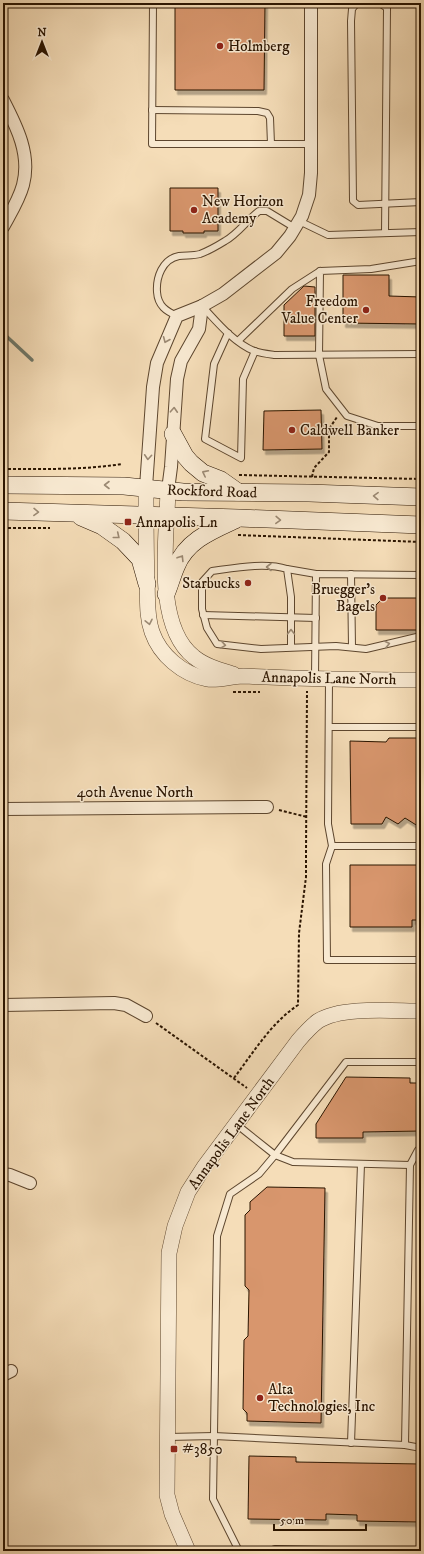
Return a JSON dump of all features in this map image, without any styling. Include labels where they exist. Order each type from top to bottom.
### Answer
[{"type":"main road","points":[[173,434],[182,452],[191,463],[203,473],[221,480],[238,492]]},
{"type":"main road","name":"Rockford Road","points":[[3,485],[124,486],[146,487],[182,492],[421,497]]},
{"type":"main road","name":"Rockford Road","points":[[3,512],[239,518],[421,526]]},
{"type":"main road","points":[[70,513],[102,526],[123,542],[140,559],[147,584]]},
{"type":"main road","points":[[166,594],[176,567],[189,547],[205,534],[239,518]]},
{"type":"street","points":[[146,487],[153,388],[157,363],[177,316],[202,306],[223,294],[276,253],[297,225],[309,195],[311,174],[311,3]]},
{"type":"street","points":[[3,100],[19,133],[23,146],[25,166],[23,185],[15,205],[3,227]]},
{"type":"street","points":[[168,490],[177,378],[181,361],[199,329],[202,306]]},
{"type":"street","name":"Annapolis Lane North","points":[[146,487],[147,612],[151,631],[159,648],[170,660],[189,673],[208,679],[238,676],[317,683],[421,680]]},
{"type":"street","name":"Annapolis Lane North","points":[[168,490],[165,566],[166,594],[170,618],[177,636],[186,650],[195,658],[212,667],[238,676]]},
{"type":"street","name":"40th Avenue North","points":[[3,809],[267,807]]},
{"type":"street","points":[[3,1004],[114,1003],[126,1005],[146,1016]]},
{"type":"street","name":"Annapolis Lane North","points":[[188,1551],[172,1514],[167,1495],[169,1253],[172,1235],[188,1192],[204,1167],[298,1041],[309,1028],[319,1020],[342,1013],[358,1011],[421,1011]]},
{"type":"street","points":[[3,1174],[10,1175],[30,1183]]},
{"type":"lane","points":[[153,3],[152,144],[311,144]]},
{"type":"lane","points":[[357,3],[352,9],[351,21],[353,201],[358,205],[421,202]]},
{"type":"lane","points":[[374,3],[381,4],[387,8],[386,203],[384,233]]},
{"type":"lane","points":[[152,110],[258,111],[267,113],[270,118],[271,144]]},
{"type":"lane","points":[[177,316],[166,311],[160,305],[157,297],[157,286],[160,271],[170,260],[178,256],[192,256],[201,254],[226,241],[259,210],[266,211],[297,225],[328,235],[421,232]]},
{"type":"lane","points":[[238,341],[292,289],[320,271],[371,269],[421,261]]},
{"type":"lane","points":[[320,271],[319,354],[326,389],[347,416],[378,426],[421,426]]},
{"type":"lane","points":[[202,306],[228,333],[254,351],[275,355],[421,354]]},
{"type":"lane","points":[[228,333],[214,364],[205,439],[241,458],[243,379],[254,351]]},
{"type":"lane","points":[[421,575],[316,574],[278,566],[243,566],[212,571],[202,582],[203,615],[207,628],[217,644],[261,649],[316,646],[366,649],[421,636]]},
{"type":"lane","points":[[287,569],[291,597],[291,647]]},
{"type":"lane","points":[[316,574],[317,683],[328,727],[328,824],[332,846],[326,864],[327,960],[421,960]]},
{"type":"lane","points":[[351,574],[352,647]]},
{"type":"lane","points":[[203,615],[316,618]]},
{"type":"lane","points":[[328,727],[421,727]]},
{"type":"lane","points":[[332,846],[421,846]]},
{"type":"lane","points":[[240,1551],[213,1499],[217,1236],[230,1194],[259,1174],[346,1062],[421,1062]]},
{"type":"lane","points":[[236,1124],[275,1155],[293,1162],[410,1165]]},
{"type":"lane","points":[[405,1445],[410,1165],[418,1150],[421,1150]]},
{"type":"lane","points":[[351,1443],[361,1164]]},
{"type":"lane","points":[[168,1437],[214,1436],[405,1445],[421,1448]]},
{"type":"lane","points":[[270,1551],[275,1549],[388,1551]]},
{"type":"path","points":[[312,477],[314,468],[328,452],[329,429],[342,410]]},
{"type":"path","points":[[3,469],[71,469],[109,467],[122,464]]},
{"type":"path","points":[[233,475],[421,479]]},
{"type":"path","points":[[3,528],[51,528]]},
{"type":"path","points":[[234,535],[421,542]]},
{"type":"path","points":[[234,1078],[272,1028],[284,1015],[298,1005],[299,933],[306,877],[307,817],[317,683]]},
{"type":"path","points":[[267,807],[307,817]]},
{"type":"path","points":[[146,1016],[257,1096]]},
{"type":"building","name":"Holmberg","points":[[175,3],[265,3],[264,90],[175,90]]},
{"type":"building","name":"New Horizon Academy","points":[[170,188],[218,188],[218,231],[183,233],[183,231],[170,231]]},
{"type":"building","name":"Freedom Value Center","points":[[343,275],[389,275],[389,296],[421,297],[421,324],[343,323]]},
{"type":"building","points":[[304,286],[315,287],[315,336],[284,336],[284,305]]},
{"type":"building","name":"Caldwell Banker","points":[[321,410],[322,449],[263,450],[264,411]]},
{"type":"building","points":[[383,598],[421,598],[421,630],[376,630],[376,605]]},
{"type":"building","points":[[389,738],[421,738],[421,828],[405,818],[398,824],[386,817],[382,824],[351,824],[350,741],[386,742]]},
{"type":"building","points":[[350,865],[421,865],[421,920],[412,920],[412,927],[350,927]]},
{"type":"building","points":[[346,1077],[410,1078],[410,1083],[421,1083],[421,1131],[363,1132],[363,1138],[316,1138],[316,1124]]},
{"type":"building","points":[[267,1187],[325,1188],[321,1423],[247,1421],[247,1413],[243,1409],[244,1340],[248,1336],[249,1290],[245,1286],[245,1215],[250,1210],[250,1202]]},
{"type":"building","points":[[249,1456],[296,1457],[296,1462],[421,1464],[421,1522],[357,1521],[357,1515],[326,1514],[326,1520],[248,1519]]},
{"type":"waterway","points":[[3,333],[32,360]]},
{"type":"place","name":"Holmberg","points":[[220,46]]},
{"type":"place","name":"New Horizon Academy","points":[[194,210]]},
{"type":"place","name":"Freedom Value Center","points":[[366,310]]},
{"type":"place","name":"Caldwell Banker","points":[[292,430]]},
{"type":"place","name":"Annapolis Ln","points":[[128,522]]},
{"type":"place","name":"Starbucks","points":[[248,583]]},
{"type":"place","name":"Bruegger's Bagels","points":[[383,598]]},
{"type":"place","name":"Alta Technologies, Inc","points":[[260,1398]]},
{"type":"place","name":"#3850","points":[[174,1449]]}]
